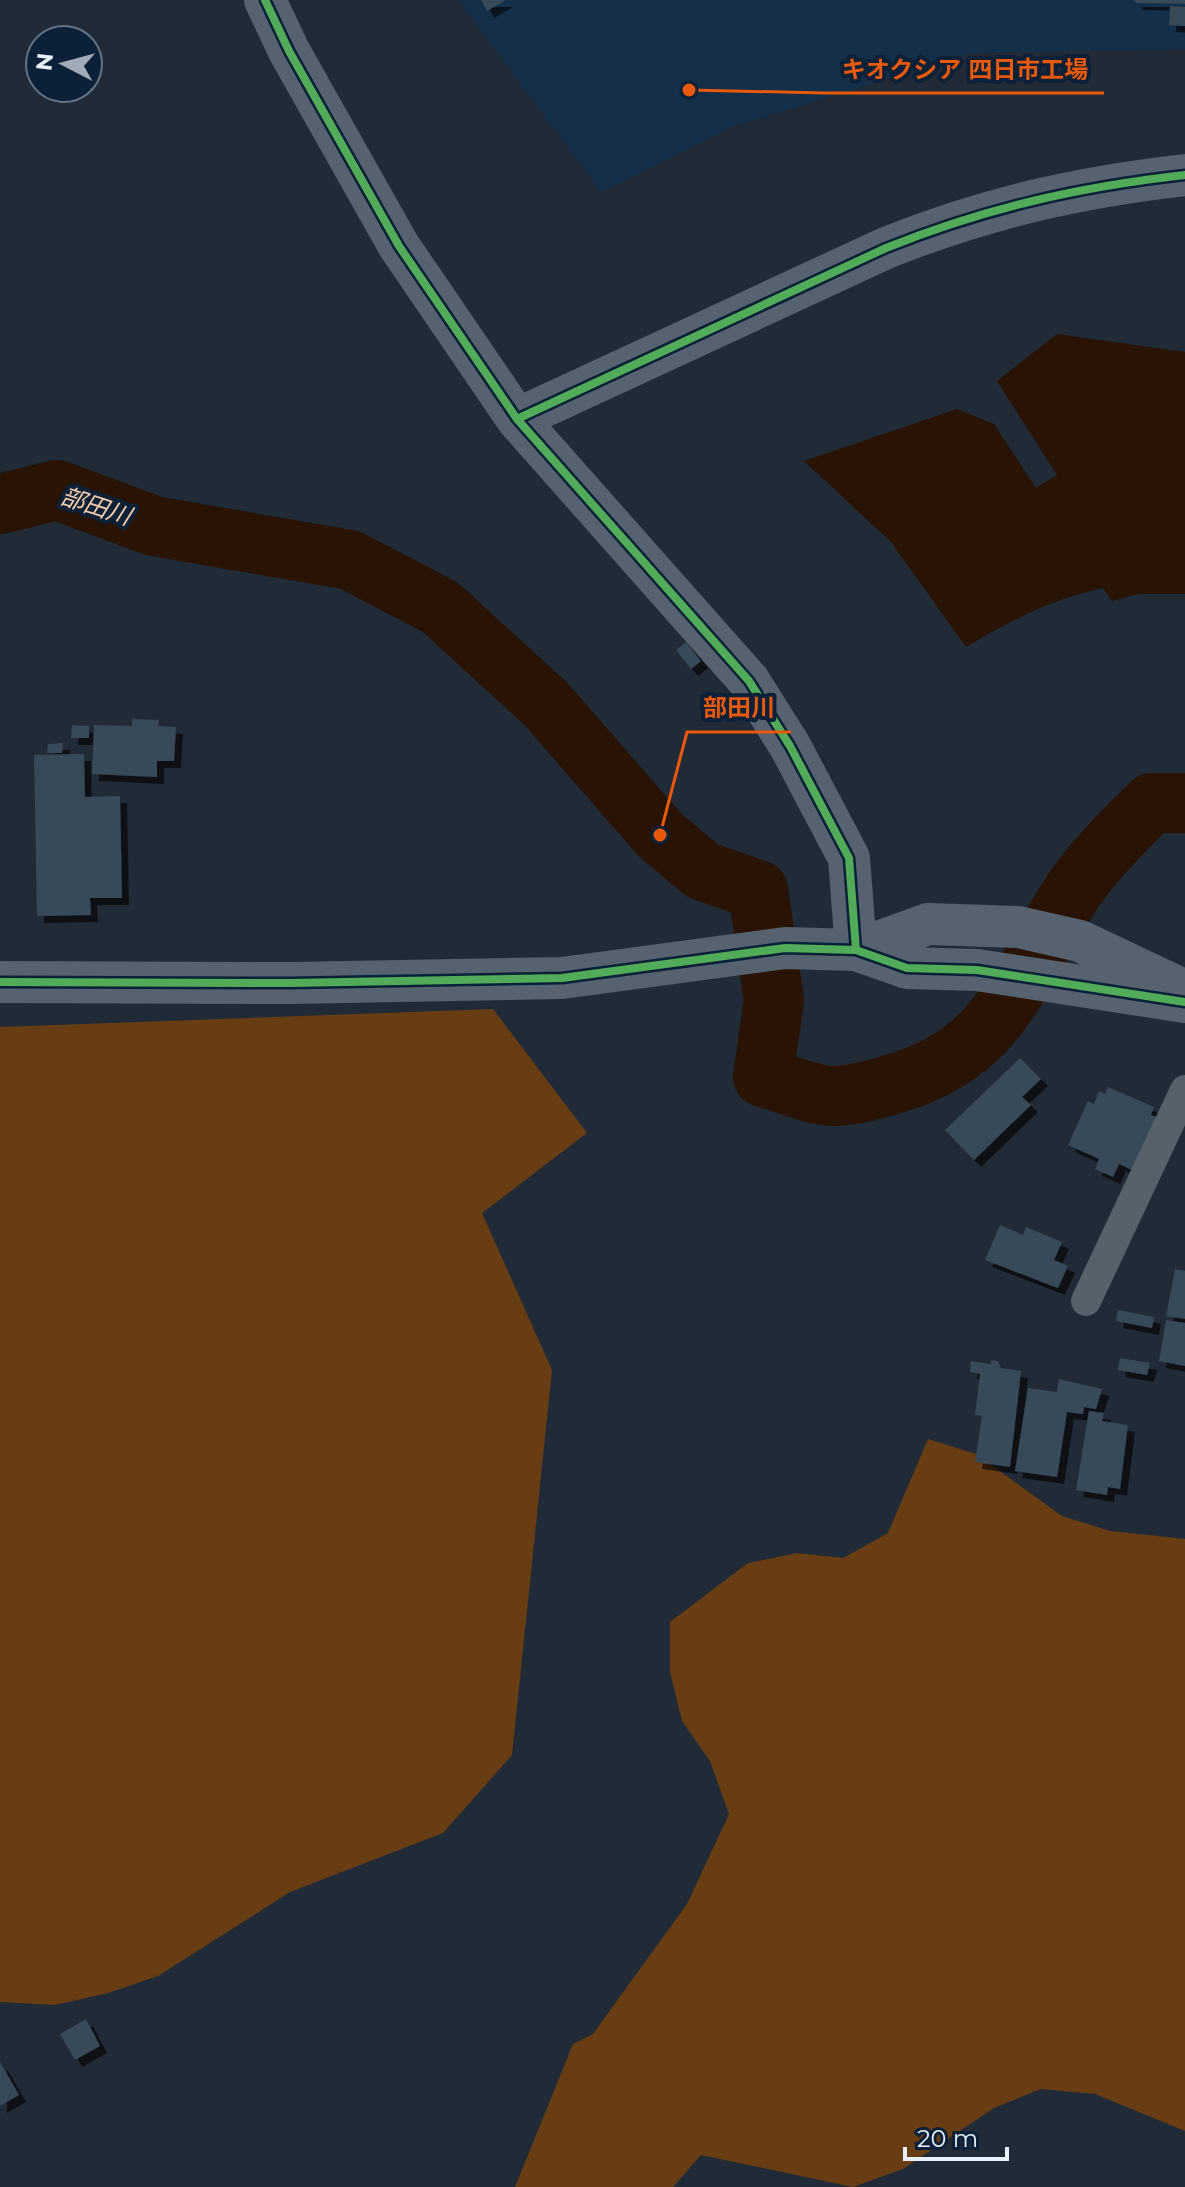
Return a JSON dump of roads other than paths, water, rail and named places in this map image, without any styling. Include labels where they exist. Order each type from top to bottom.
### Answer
[{"type":"street","points":[[265,0],[289,51],[399,246],[517,419],[749,681],[823,804],[849,858],[856,950]]},
{"type":"street","points":[[517,419],[872,254],[947,224],[1014,203],[1112,183],[1185,175]]},
{"type":"street","points":[[856,950],[928,924],[1018,927],[1080,941],[1185,991]]},
{"type":"street","points":[[0,982],[290,983],[562,978],[785,948],[856,950],[907,968],[977,970],[1185,1002]]},
{"type":"street","points":[[1086,1301],[1185,1090]]},
{"type":"waterway","name":"部田川","points":[[0,504],[57,490],[154,526],[350,560],[440,607],[546,704],[660,835],[703,871],[758,890],[774,1000],[763,1077],[817,1094],[850,1095],[900,1082],[937,1067],[966,1048],[989,1026],[1008,1001],[1058,915],[1104,852],[1152,803],[1185,803]]},
{"type":"place","name":"キオクシア 四日市工場","points":[[689,90]]},
{"type":"place","name":"部田川","points":[[660,835]]}]
